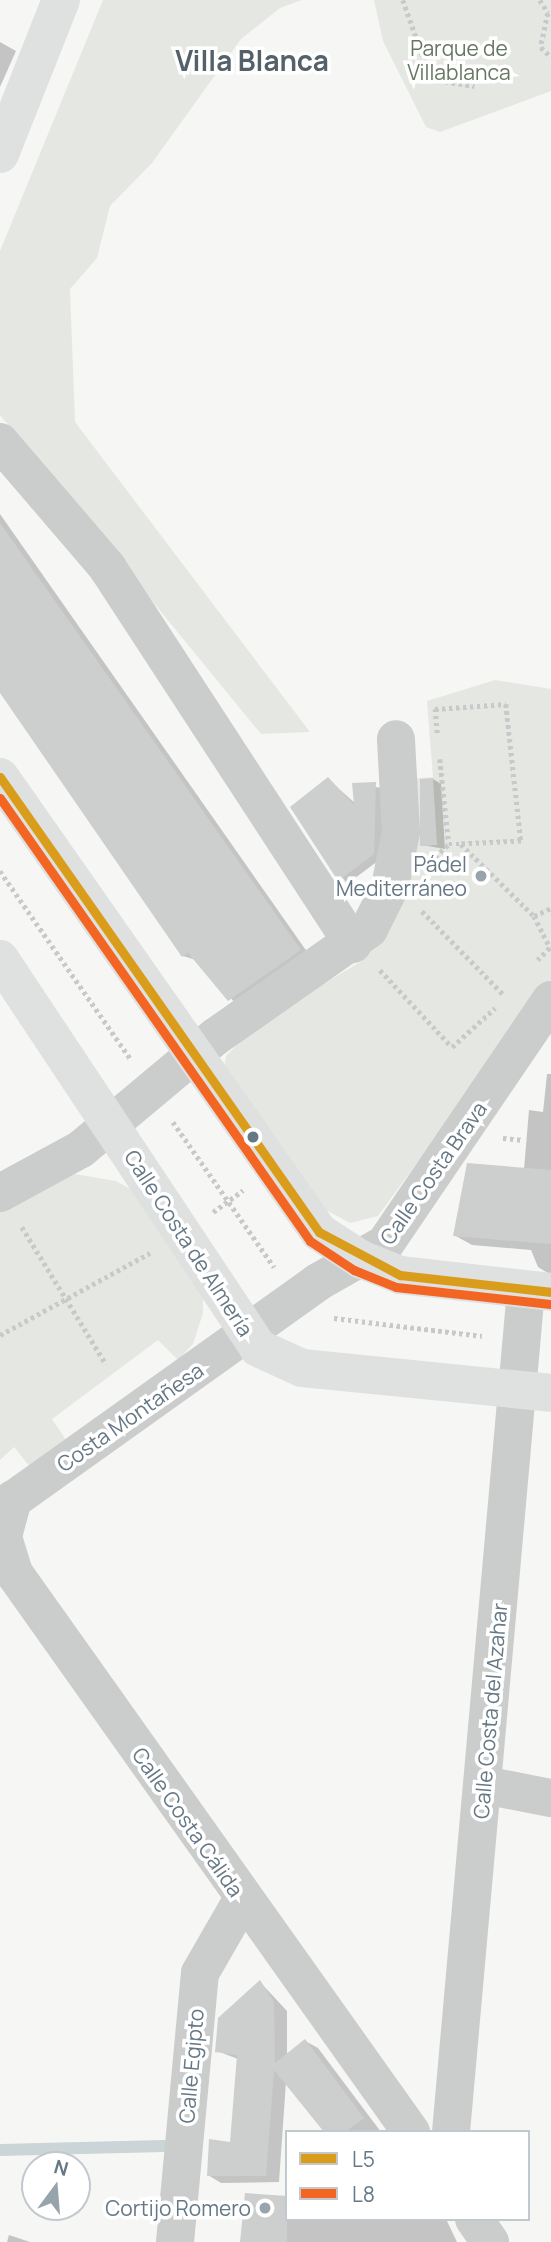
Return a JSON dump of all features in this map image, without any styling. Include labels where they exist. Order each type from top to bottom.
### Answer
[{"type":"street","points":[[0,154],[61,0]]},
{"type":"street","points":[[0,442],[107,567],[361,951]]},
{"type":"street","points":[[10,1207],[194,1057],[361,951],[396,870],[401,832],[396,739]]},
{"type":"street","points":[[0,777],[302,1214],[360,1259],[400,1275],[538,1291]]},
{"type":"street","name":"Calle Costa de Almería","points":[[0,960],[246,1332],[289,1366],[533,1392]]},
{"type":"street","name":"Calle Costa Brava","points":[[246,1332],[385,1244],[551,1000]]},
{"type":"street","name":"Calle Costa del Azahar","points":[[452,2130],[484,1785],[533,1392],[538,1291]]},
{"type":"street","name":"Costa Montañesa","points":[[6,1504],[246,1332]]},
{"type":"street","name":"Calle Costa Cálida","points":[[6,1504],[4,1537],[11,1583],[410,2130]]},
{"type":"street","points":[[484,1785],[551,1798]]},
{"type":"street","name":"Calle Egipto","points":[[175,2242],[200,1973],[242,1900]]},
{"type":"street","points":[[475,2221],[490,2242]]},
{"type":"path","points":[[403,0],[431,79],[474,86]]},
{"type":"path","points":[[540,0],[548,13],[541,47],[551,57]]},
{"type":"path","points":[[461,844],[521,841],[506,704],[435,709],[449,844],[461,844],[534,916],[550,948],[531,967]]},
{"type":"path","points":[[0,872],[133,1062]]},
{"type":"path","points":[[361,951],[452,1047],[503,1000],[503,993],[412,900]]},
{"type":"path","points":[[534,916],[551,908]]},
{"type":"path","points":[[503,993],[512,985]]},
{"type":"path","points":[[170,1117],[278,1271]]},
{"type":"path","points":[[208,1216],[247,1186]]},
{"type":"path","points":[[10,1207],[106,1364]]},
{"type":"path","points":[[0,1335],[155,1250]]},
{"type":"path","points":[[325,1313],[349,1322],[491,1336]]},
{"type":"green space","points":[[103,0],[302,0],[280,8],[241,39],[152,163],[110,206],[97,258],[70,289],[75,422],[310,732],[261,734],[0,415],[0,251]]},
{"type":"green space","name":"Parque de Villablanca","points":[[374,0],[551,0],[551,91],[440,132],[426,127],[383,41]]},
{"type":"green space","points":[[495,680],[551,689],[551,980],[378,1216],[350,1223],[326,1210],[224,1068],[226,1056],[259,1022],[362,961],[390,928],[409,885],[410,779],[433,777],[427,701]]},
{"type":"green space","points":[[75,1174],[116,1181],[147,1198],[203,1292],[203,1313],[193,1344],[178,1360],[158,1340],[52,1419],[66,1440],[30,1467],[14,1447],[0,1460],[0,1211]]},
{"type":"building","points":[[0,523],[301,950],[228,1001],[188,953],[182,957],[0,693]]},
{"type":"building","points":[[328,777],[354,805],[352,783],[376,782],[374,854],[338,881],[290,807]]},
{"type":"building","points":[[433,778],[437,845],[420,846],[420,779]]},
{"type":"building","points":[[467,1163],[551,1170],[551,1244],[453,1236]]},
{"type":"building","points":[[260,1980],[274,2002],[275,2063],[305,2039],[364,2118],[348,2130],[322,2130],[274,2070],[266,2176],[207,2176],[209,2139],[230,2142],[237,2055],[215,2052],[218,2018]]},
{"type":"building","points":[[245,2193],[285,2196],[287,2242],[240,2242]]},
{"type":"waterway","points":[[0,2150],[164,2146]]},
{"type":"transit line","name":"L5","points":[[0,777],[319,1232],[400,1275],[551,1292]]},
{"type":"transit line","name":"L8","points":[[0,798],[310,1241],[354,1270],[396,1287],[550,1304]]},
{"type":"place","name":"Pádel Mediterráneo","points":[[481,876]]},
{"type":"place","name":"Cortijo Romero","points":[[265,2208]]},
{"type":"district","name":"Villa Blanca","points":[[252,60]]}]
